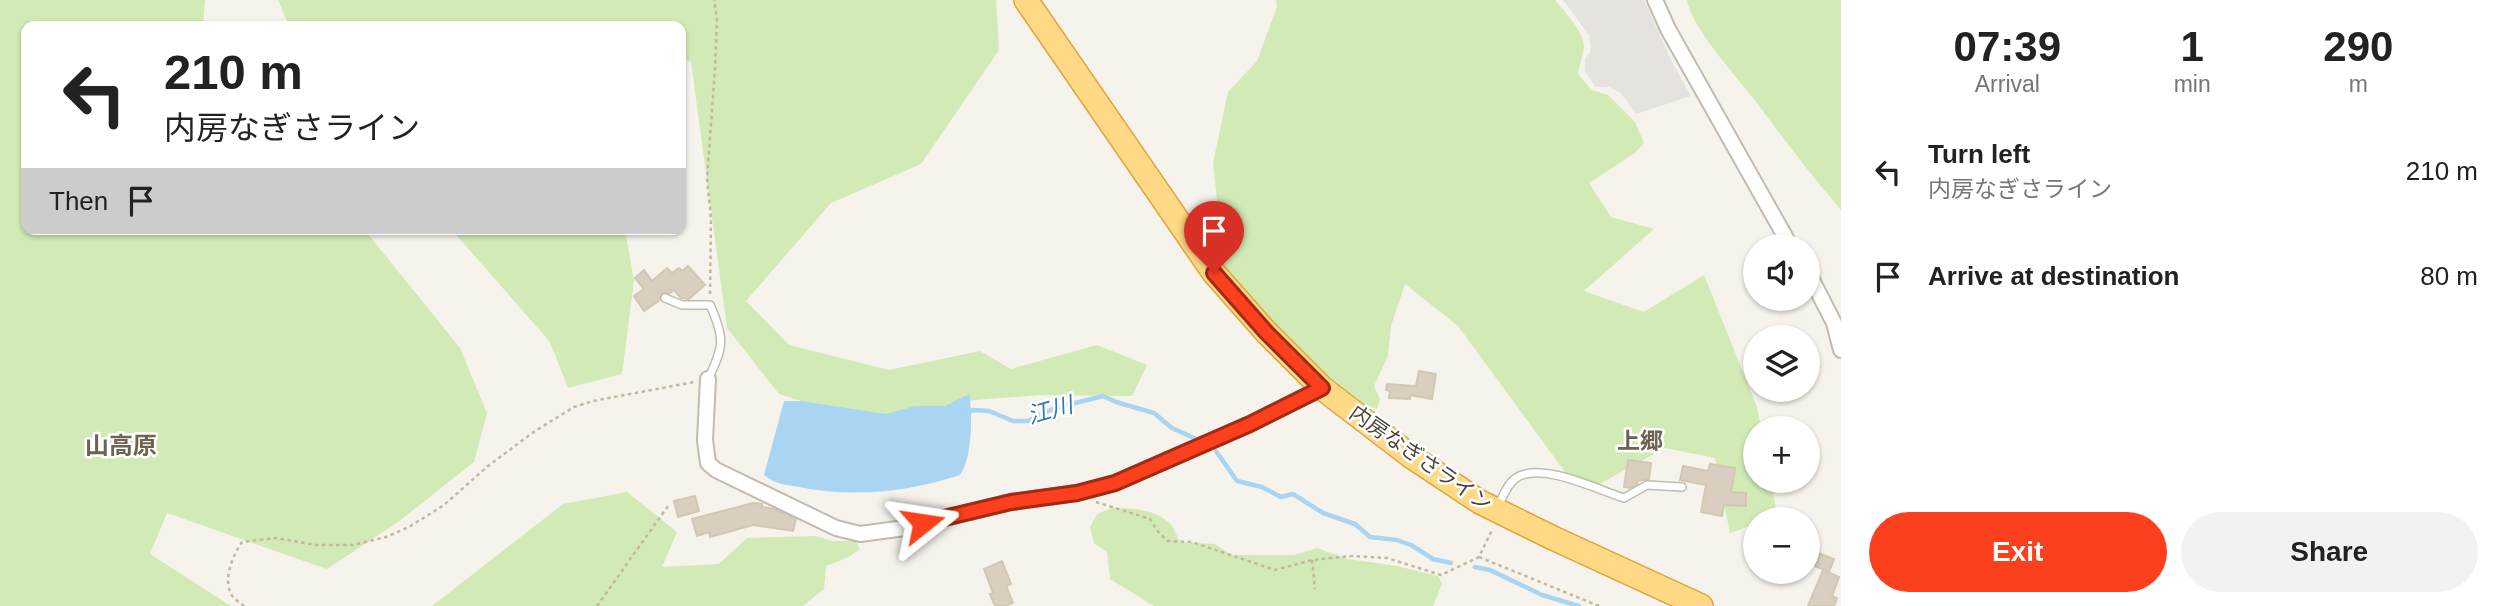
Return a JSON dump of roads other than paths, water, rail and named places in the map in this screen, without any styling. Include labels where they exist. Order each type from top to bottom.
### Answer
[{"type":"highway","name":"内房なぎさライン","points":[[1026,0],[1214,273],[1266,332],[1322,388],[1412,457],[1498,511],[1701,606]]},
{"type":"street","points":[[1655,0],[1668,29],[1784,234]]},
{"type":"street","points":[[1820,296],[1834,323],[1841,350]]},
{"type":"street","points":[[708,379],[705,440],[708,463],[716,470],[836,527],[860,534],[905,528],[1011,502],[1077,493],[1115,483],[1250,424],[1322,388]]},
{"type":"lane","points":[[665,298],[682,305],[710,305],[717,320],[721,342],[720,357],[708,379]]},
{"type":"lane","points":[[1498,511],[1512,481],[1525,475],[1565,477],[1623,498],[1647,485],[1682,487]]},
{"type":"water","points":[[969,394],[970,436],[967,459],[960,475],[920,486],[860,493],[790,486],[764,475],[784,401],[886,414],[915,406],[945,406]]},
{"type":"waterway","name":"江川","points":[[968,413],[973,410],[989,411],[1013,421],[1028,421],[1055,408],[1103,396],[1154,413],[1172,428],[1194,438]]},
{"type":"waterway","name":"江川","points":[[1216,451],[1237,481],[1262,487],[1281,497],[1293,494],[1323,513],[1355,524],[1370,537],[1397,540],[1411,545],[1433,559],[1451,563]]},
{"type":"waterway","name":"江川","points":[[1475,567],[1490,570],[1542,595],[1579,606]]},
{"type":"district","name":"上郷","points":[[1640,441]]},
{"type":"district","name":"山高原","points":[[121,445]]}]
